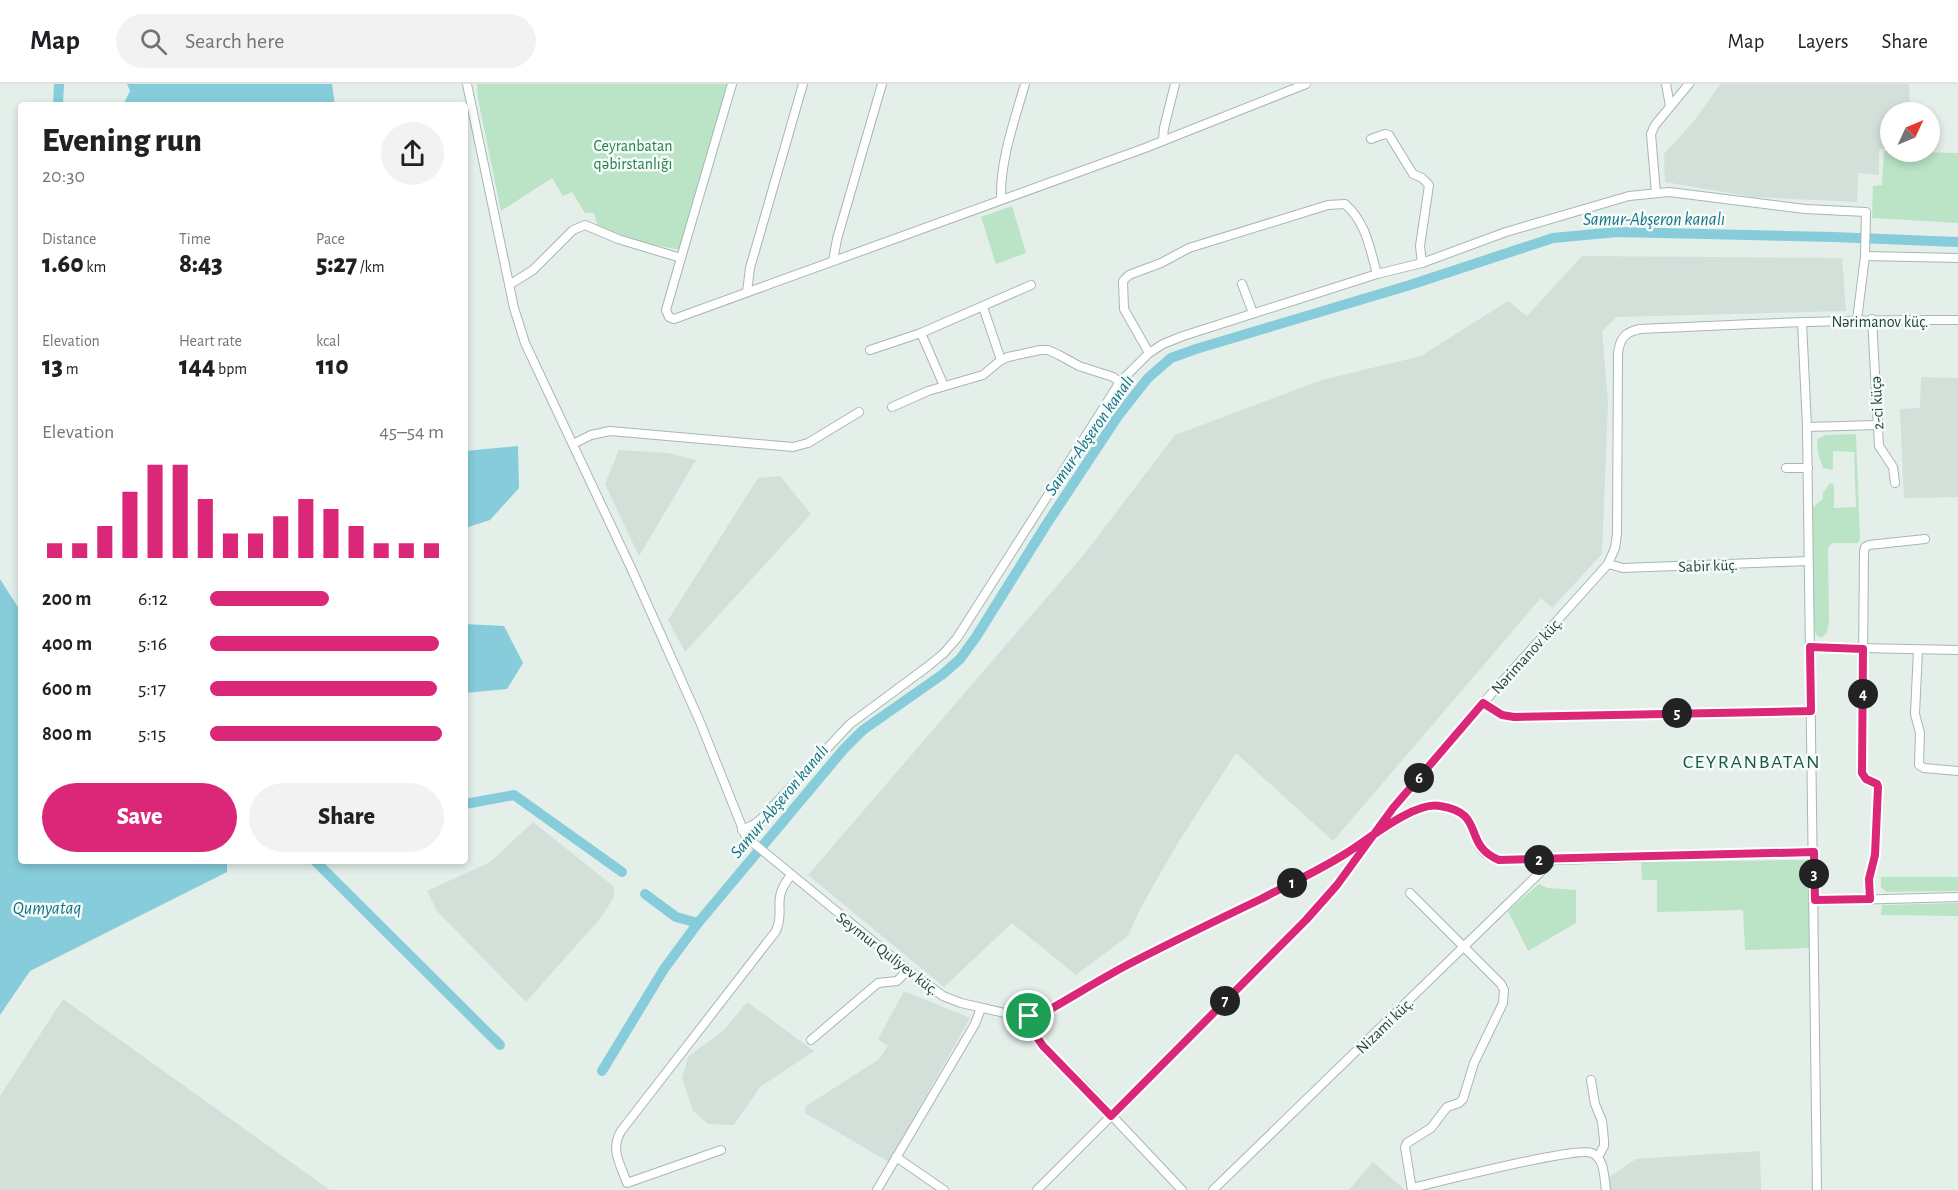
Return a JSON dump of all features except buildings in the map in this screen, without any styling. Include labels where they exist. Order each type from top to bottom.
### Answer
[{"type":"street","points":[[467,84],[509,285],[525,343],[700,722],[742,830],[761,819],[850,724],[927,667],[957,638],[1120,382],[1149,353],[1163,344],[1253,313],[1422,262],[1506,232],[1629,196],[1669,192],[1804,209],[1866,212],[1865,256],[1857,320]]},
{"type":"street","points":[[732,84],[666,310],[669,317],[674,320],[1001,200],[1306,84]]},
{"type":"street","points":[[747,292],[750,268],[803,84]]},
{"type":"street","points":[[833,261],[837,239],[882,84]]},
{"type":"street","points":[[1001,200],[1007,144],[1025,84]]},
{"type":"street","points":[[1164,139],[1164,128],[1175,84]]},
{"type":"street","points":[[1666,84],[1670,106]]},
{"type":"street","points":[[1656,193],[1651,134],[1670,106],[1689,84]]},
{"type":"street","points":[[1371,139],[1384,134],[1389,135],[1413,174],[1422,178],[1429,185],[1420,246],[1422,262]]},
{"type":"street","points":[[1149,353],[1124,309],[1123,281],[1129,275],[1161,263],[1189,248],[1328,205],[1345,204],[1355,212],[1363,225],[1377,274]]},
{"type":"street","points":[[509,285],[533,270],[573,230],[585,225],[618,239],[681,258]]},
{"type":"street","points":[[1865,256],[1958,258]]},
{"type":"street","points":[[1242,284],[1253,313]]},
{"type":"street","points":[[870,350],[921,333],[1031,285]]},
{"type":"street","points":[[983,307],[1001,360]]},
{"type":"street","name":"Nərimanov küç.","points":[[1037,1190],[1306,920],[1337,885],[1393,808],[1483,703],[1608,564],[1615,548],[1617,534],[1618,353],[1624,335],[1640,329],[1872,319],[1958,320]]},
{"type":"street","name":"2-ci küçə","points":[[1872,319],[1879,446],[1893,467],[1895,483]]},
{"type":"street","points":[[1802,322],[1808,468],[1817,1190]]},
{"type":"street","points":[[921,333],[944,386]]},
{"type":"street","points":[[892,407],[944,386],[983,375],[1001,360],[1040,350],[1048,350],[1079,366],[1113,377],[1120,382]]},
{"type":"street","points":[[573,444],[591,435],[610,431],[794,447],[808,443],[859,412]]},
{"type":"street","points":[[1807,427],[1877,425]]},
{"type":"street","points":[[1786,468],[1808,468]]},
{"type":"street","points":[[1870,899],[1869,879],[1875,855],[1878,787],[1877,784],[1866,779],[1862,773],[1865,547],[1925,539]]},
{"type":"street","name":"Sabir küç.","points":[[1608,564],[1623,568],[1808,561]]},
{"type":"street","points":[[1810,647],[1958,651]]},
{"type":"street","points":[[1918,650],[1915,714],[1920,733],[1919,765],[1924,768],[1958,771]]},
{"type":"street","points":[[1483,703],[1502,715],[1514,717],[1811,711]]},
{"type":"street","points":[[1182,1190],[1043,1046],[1032,1030],[1029,1016],[1040,1015],[1130,963],[1326,866],[1412,811],[1424,806],[1438,805],[1456,809],[1465,815],[1471,823],[1478,846],[1487,855],[1499,860],[1814,852]]},
{"type":"street","name":"Seymur Quliyev küç.","points":[[742,830],[750,843],[943,996],[981,1008],[1029,1016]]},
{"type":"street","name":"Nizami küç.","points":[[1214,1190],[1553,860]]},
{"type":"street","points":[[721,1150],[628,1186],[615,1150],[616,1140],[621,1131],[776,931],[779,918],[779,893],[791,875]]},
{"type":"street","points":[[1410,893],[1501,984],[1505,995],[1474,1063],[1463,1099],[1443,1110],[1431,1128],[1407,1143],[1405,1147],[1412,1189],[1572,1153],[1587,1152],[1598,1157],[1602,1162],[1606,1190]]},
{"type":"street","points":[[1815,900],[1958,897]]},
{"type":"street","points":[[811,1040],[878,983],[897,981],[908,970]]},
{"type":"street","points":[[877,1190],[975,1024],[981,1008]]},
{"type":"street","points":[[1591,1080],[1595,1104],[1602,1120],[1604,1140],[1604,1146],[1598,1157]]},
{"type":"street","points":[[896,1157],[944,1190]]},
{"type":"shaded area","points":[[1720,84],[1909,84],[1910,102],[1880,102],[1879,175],[1858,173],[1857,202],[1753,197],[1665,182],[1664,154],[1694,121]]},
{"type":"shaded area","points":[[1582,256],[1842,258],[1846,311],[1617,317],[1602,331],[1608,402],[1602,554],[1552,608],[1541,598],[1333,841],[1236,753],[1176,846],[1140,909],[1128,936],[1076,975],[1012,923],[944,987],[808,875],[1086,552],[1175,435],[1322,380],[1421,356],[1508,301],[1527,316]]},
{"type":"shaded area","points":[[1921,377],[1958,378],[1958,497],[1904,498],[1900,409],[1920,408]]},
{"type":"shaded area","points":[[619,450],[668,453],[696,460],[639,556],[605,484]]},
{"type":"shaded area","points":[[780,476],[811,514],[685,652],[668,620],[758,478]]},
{"type":"shaded area","points":[[533,822],[613,886],[614,891],[613,899],[599,920],[526,1002],[437,911],[427,891],[490,862]]},
{"type":"shaded area","points":[[904,991],[970,1018],[889,1162],[805,1113],[806,1106],[878,1060],[888,1046],[878,1039]]},
{"type":"shaded area","points":[[63,999],[330,1190],[0,1190],[0,1096]]},
{"type":"shaded area","points":[[747,1002],[814,1051],[760,1087],[734,1125],[708,1124],[693,1111],[682,1078],[688,1057],[725,1029]]},
{"type":"shaded area","points":[[1760,1151],[1761,1190],[1610,1190],[1608,1178],[1636,1159]]},
{"type":"shaded area","points":[[1373,1162],[1404,1189],[1405,1190],[1349,1190]]},
{"type":"green space","name":"Ceyranbatan qəbirstanlığı","points":[[477,84],[728,84],[680,250],[646,243],[598,227],[594,213],[585,213],[572,192],[563,196],[552,178],[501,211],[478,99]]},
{"type":"green space","points":[[1940,153],[1958,153],[1958,223],[1872,218],[1873,186],[1882,185],[1883,162],[1940,162]]},
{"type":"green space","points":[[1012,206],[1026,253],[996,264],[981,217]]},
{"type":"green space","points":[[1856,434],[1860,539],[1858,543],[1832,543],[1828,548],[1829,622],[1827,632],[1821,638],[1816,635],[1813,624],[1813,507],[1823,499],[1823,493],[1830,483],[1834,485],[1834,508],[1856,507],[1854,452],[1833,451],[1833,470],[1823,468],[1818,453],[1817,439],[1826,435]]},
{"type":"green space","points":[[1807,860],[1810,948],[1745,950],[1743,910],[1657,912],[1657,880],[1642,880],[1641,862]]},
{"type":"green space","points":[[1881,877],[1958,877],[1958,891],[1886,892],[1881,887]]},
{"type":"green space","points":[[1539,884],[1547,888],[1576,890],[1576,923],[1528,951],[1508,911]]},
{"type":"green space","points":[[1958,903],[1958,916],[1881,915],[1882,905]]},
{"type":"water","points":[[127,84],[332,84],[335,102],[124,102],[130,91]]},
{"type":"water","points":[[518,446],[519,488],[490,520],[468,527],[468,451]]},
{"type":"water","name":"Qumyataq","points":[[0,579],[18,607],[18,864],[227,864],[227,872],[30,971],[0,1015]]},
{"type":"water","points":[[468,624],[504,626],[523,663],[507,689],[468,693]]},
{"type":"waterway","name":"Samur-Abşeron kanalı","points":[[58,102],[59,84]]},
{"type":"waterway","name":"Samur-Abşeron kanalı","points":[[602,1071],[664,969],[698,923],[843,750],[863,730],[943,674],[960,659],[1118,416],[1148,378],[1171,358],[1410,285],[1553,238],[1617,232],[1958,242]]},
{"type":"waterway","points":[[468,803],[514,795],[622,872]]},
{"type":"waterway","name":"Samur-Abşeron kanalı","points":[[318,864],[500,1045]]},
{"type":"waterway","points":[[645,894],[676,917],[698,923]]},
{"type":"district","name":"CEYRANBATAN","points":[[1752,761]]},
{"type":"route","points":[[1029,1016],[1036,1038],[1111,1116],[1306,920],[1337,885],[1371,838],[1393,808],[1483,703],[1502,715],[1514,717],[1811,711],[1810,647],[1863,649],[1862,773],[1866,779],[1874,781],[1878,787],[1875,855],[1869,879],[1870,899],[1815,900],[1814,852],[1499,860],[1487,855],[1478,846],[1471,823],[1465,815],[1456,809],[1438,805],[1424,806],[1412,811],[1371,838],[1326,866],[1130,963],[1040,1015],[1029,1016]]}]
